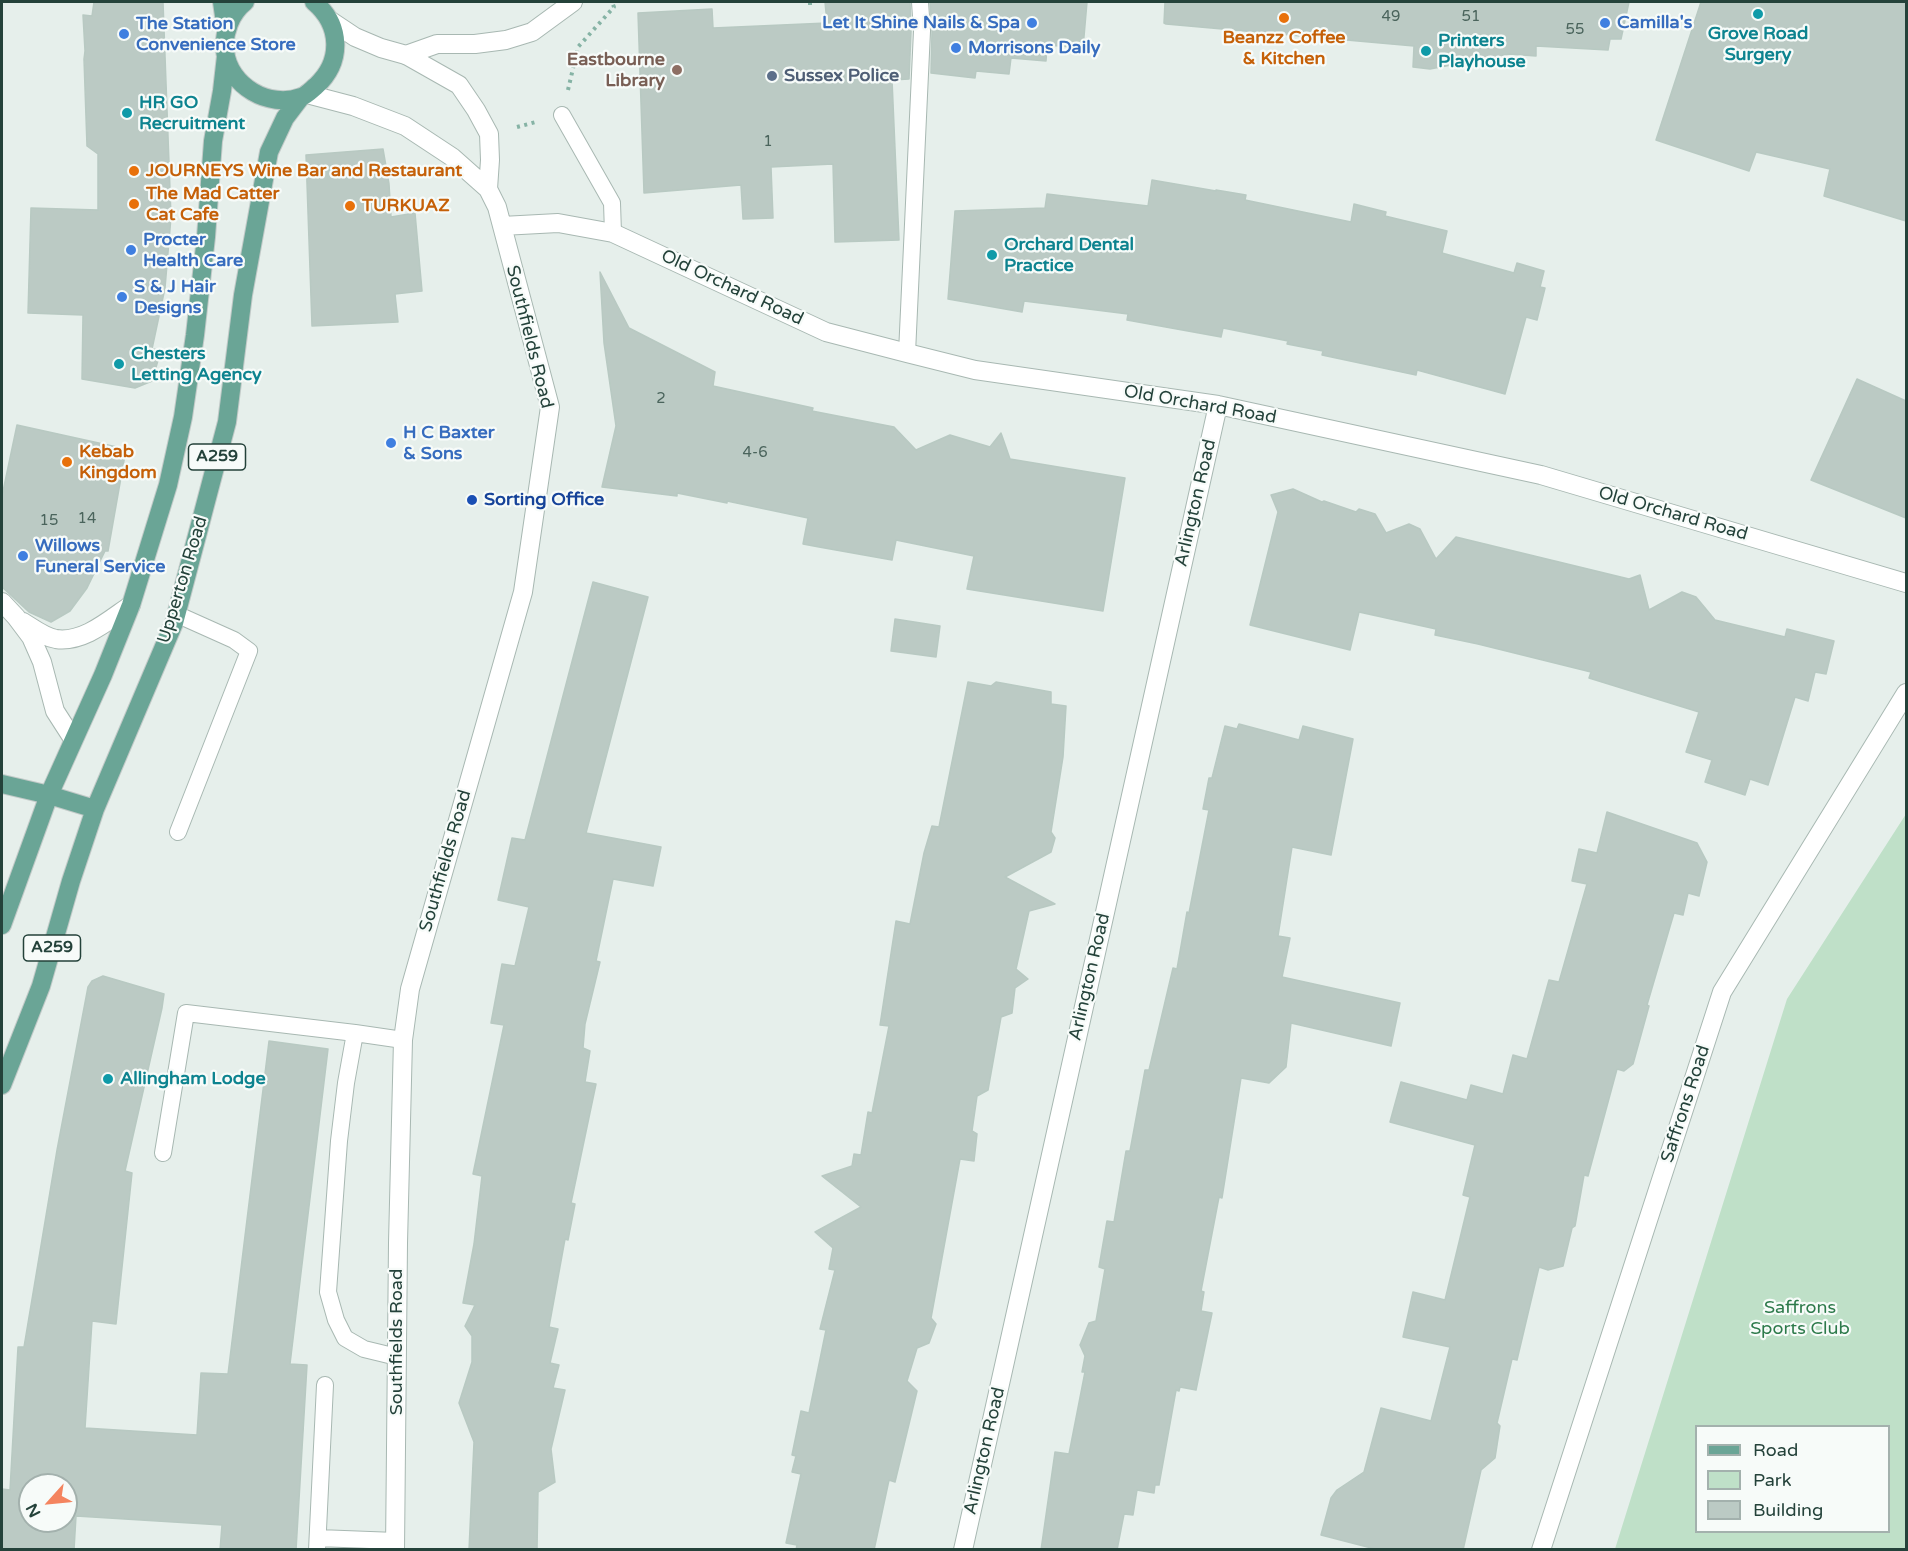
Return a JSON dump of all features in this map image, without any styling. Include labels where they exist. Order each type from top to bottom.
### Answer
[{"type":"main road","points":[[222,2],[226,56],[233,73],[244,87],[260,96],[277,100],[304,95]]},
{"type":"main road","points":[[226,32],[232,16],[245,2]]},
{"type":"main road","points":[[314,2],[331,21]]},
{"type":"main road","name":"Upperton Road","points":[[2,1085],[41,986],[95,808],[176,614],[227,422],[243,295],[269,152],[285,118],[304,95],[326,77],[334,60],[336,41],[331,21]]},
{"type":"main road","name":"A259","points":[[2,926],[49,795],[73,738],[104,675],[131,604],[168,485],[183,417],[206,237],[213,141],[226,56]]},
{"type":"main road","points":[[2,784],[95,808]]},
{"type":"street","points":[[406,55],[437,44],[475,44],[506,40],[532,32],[573,2]]},
{"type":"street","name":"Southfields Road","points":[[331,21],[355,37],[406,55],[459,85],[489,134],[488,189]]},
{"type":"street","name":"Southfields Road","points":[[304,95],[353,106],[405,126],[452,157],[488,189],[502,226],[550,407],[523,592],[410,989],[403,1040],[395,1545]]},
{"type":"street","name":"Old Orchard Road","points":[[502,226],[558,223],[613,233],[826,332],[907,353],[975,370],[1218,405],[1541,475],[1906,583]]},
{"type":"street","name":"Arlington Road","points":[[963,1550],[1218,405]]},
{"type":"street","points":[[2,602],[31,637],[42,662],[55,711],[73,738]]},
{"type":"street","points":[[16,617],[45,635],[57,639],[81,636],[101,626],[131,604]]},
{"type":"street","name":"Saffrons Road","points":[[1542,1550],[1722,992],[1906,693]]},
{"type":"lane","points":[[907,353],[922,31],[920,2]]},
{"type":"lane","points":[[562,115],[612,203],[613,233]]},
{"type":"lane","points":[[176,614],[234,640],[249,651],[178,832]]},
{"type":"lane","points":[[163,1153],[186,1013],[403,1040]]},
{"type":"lane","points":[[355,1033],[339,1141],[328,1292],[336,1320],[345,1338],[364,1349],[397,1357]]},
{"type":"lane","points":[[325,1385],[318,1544],[395,1545]]},
{"type":"path","points":[[562,115],[578,47],[614,6],[612,2]]},
{"type":"green space","name":"Saffrons Sports Club","points":[[1906,814],[1906,1549],[1615,1549],[1787,999]]},
{"type":"building","points":[[94,2],[163,2],[171,217],[165,288],[152,349],[161,350],[152,381],[135,388],[82,379],[83,315],[28,313],[31,208],[98,210],[98,154],[87,146],[83,15],[92,16]]},
{"type":"building","points":[[825,2],[910,2],[909,79],[892,80],[899,240],[835,242],[833,164],[771,167],[773,218],[743,219],[741,185],[644,193],[638,13],[712,9],[713,28],[827,23]]},
{"type":"building","points":[[930,2],[1087,2],[1083,48],[1047,45],[1046,61],[1011,58],[1009,74],[976,71],[975,78],[931,73]]},
{"type":"building","points":[[1165,2],[1629,2],[1621,39],[1610,39],[1608,50],[1536,46],[1536,56],[1509,54],[1430,69],[1413,67],[1414,46],[1166,24],[1164,23]]},
{"type":"building","points":[[1701,2],[1906,2],[1906,221],[1824,196],[1830,169],[1756,152],[1749,171],[1656,140]]},
{"type":"building","points":[[383,149],[389,184],[391,217],[415,213],[422,291],[395,294],[398,322],[312,326],[306,155]]},
{"type":"building","points":[[1152,180],[1246,195],[1245,200],[1351,222],[1354,204],[1386,212],[1385,216],[1447,231],[1442,253],[1514,273],[1517,263],[1544,271],[1540,287],[1545,288],[1537,320],[1526,317],[1505,394],[1417,370],[1416,375],[1322,355],[1323,351],[1287,344],[1288,341],[1223,328],[1221,337],[1127,320],[1128,314],[1024,301],[1022,312],[948,299],[955,211],[1045,208],[1047,194],[1148,206]]},
{"type":"building","points":[[600,272],[629,328],[715,372],[713,386],[813,408],[812,411],[894,427],[916,450],[950,435],[990,447],[1001,433],[1010,459],[1125,478],[1103,611],[967,589],[974,556],[896,540],[892,560],[819,547],[803,544],[808,518],[677,493],[677,496],[602,487],[616,426],[604,343]]},
{"type":"building","points":[[1857,379],[1906,401],[1906,518],[1811,480]]},
{"type":"building","points":[[17,425],[126,449],[108,551],[105,551],[87,588],[70,611],[51,622],[29,612],[2,587],[2,496]]},
{"type":"building","points":[[1293,489],[1322,502],[1356,512],[1359,509],[1375,514],[1386,533],[1409,524],[1420,529],[1436,559],[1456,537],[1629,579],[1640,575],[1649,610],[1682,592],[1696,597],[1715,620],[1785,637],[1787,629],[1834,641],[1826,674],[1815,672],[1808,701],[1795,697],[1768,785],[1750,779],[1745,795],[1705,782],[1712,760],[1686,752],[1699,712],[1589,678],[1591,672],[1435,635],[1436,629],[1359,612],[1350,650],[1250,625],[1278,512],[1271,495]]},
{"type":"building","points":[[593,582],[648,597],[586,833],[661,847],[653,886],[613,879],[596,961],[600,962],[585,1024],[583,1048],[590,1051],[585,1082],[596,1084],[571,1203],[575,1204],[568,1240],[565,1239],[549,1327],[558,1329],[550,1363],[559,1365],[553,1388],[565,1390],[551,1449],[555,1482],[538,1492],[537,1550],[469,1550],[474,1442],[459,1403],[472,1362],[472,1336],[465,1326],[475,1305],[463,1303],[474,1244],[482,1176],[473,1174],[504,1025],[491,1023],[502,964],[515,966],[529,907],[498,900],[512,838],[525,840]]},
{"type":"building","points":[[895,619],[940,626],[936,657],[891,651]]},
{"type":"building","points":[[968,682],[991,686],[996,682],[1051,692],[1051,704],[1066,706],[1063,757],[1051,832],[1055,838],[1051,852],[1005,877],[1055,904],[1029,911],[1016,969],[1028,979],[1015,988],[1012,1013],[1001,1017],[988,1090],[977,1096],[972,1131],[977,1134],[974,1161],[960,1159],[931,1318],[936,1324],[929,1343],[917,1348],[907,1381],[917,1391],[895,1482],[889,1480],[874,1550],[796,1550],[797,1545],[786,1543],[801,1474],[792,1472],[796,1456],[792,1455],[801,1411],[809,1413],[826,1330],[820,1329],[835,1270],[829,1269],[833,1248],[815,1232],[861,1207],[822,1176],[852,1166],[854,1154],[861,1155],[868,1112],[872,1113],[889,1026],[880,1025],[896,921],[910,924],[924,853],[932,826],[939,827]]},
{"type":"building","points":[[1239,724],[1299,740],[1303,726],[1353,739],[1331,855],[1292,847],[1278,936],[1290,938],[1282,977],[1400,1003],[1391,1046],[1291,1023],[1286,1067],[1269,1083],[1241,1078],[1222,1198],[1219,1197],[1201,1291],[1204,1292],[1201,1311],[1212,1313],[1196,1390],[1180,1387],[1179,1391],[1176,1390],[1159,1485],[1155,1485],[1154,1493],[1137,1490],[1133,1515],[1124,1514],[1117,1550],[1041,1550],[1055,1452],[1069,1454],[1085,1372],[1082,1372],[1085,1356],[1080,1345],[1089,1323],[1096,1321],[1105,1269],[1099,1267],[1107,1221],[1114,1222],[1126,1151],[1130,1151],[1145,1070],[1149,1070],[1173,968],[1177,969],[1209,810],[1203,809],[1209,778],[1212,778],[1225,726],[1237,729]]},
{"type":"building","points":[[1607,812],[1697,843],[1707,862],[1699,896],[1688,893],[1683,915],[1674,913],[1647,1005],[1649,1006],[1633,1064],[1624,1071],[1617,1069],[1588,1176],[1584,1175],[1575,1226],[1572,1228],[1563,1266],[1548,1270],[1539,1267],[1517,1360],[1512,1359],[1497,1423],[1500,1426],[1495,1458],[1481,1470],[1463,1550],[1379,1550],[1321,1535],[1331,1498],[1337,1490],[1364,1472],[1381,1408],[1431,1421],[1450,1347],[1403,1337],[1413,1292],[1445,1300],[1470,1197],[1463,1195],[1475,1145],[1390,1122],[1401,1082],[1467,1100],[1471,1085],[1503,1094],[1513,1055],[1527,1059],[1549,980],[1559,982],[1587,884],[1572,881],[1579,849],[1597,853]]},
{"type":"building","points":[[103,976],[164,994],[125,1171],[132,1173],[116,1324],[92,1321],[85,1428],[197,1435],[201,1373],[228,1374],[269,1041],[328,1049],[290,1364],[307,1365],[296,1550],[220,1550],[222,1525],[78,1516],[78,1473],[18,1473],[18,1533],[75,1533],[74,1550],[2,1550],[2,1489],[10,1490],[18,1347],[24,1347],[57,1150],[88,987],[92,981]]},
{"type":"place","name":"Grove Road Surgery","points":[[1758,14]]},
{"type":"place","name":"Beanzz Coffee & Kitchen","points":[[1284,18]]},
{"type":"place","name":"Let It Shine Nails & Spa","points":[[1032,23]]},
{"type":"place","name":"Camilla's","points":[[1605,23]]},
{"type":"place","name":"The Station Convenience Store","points":[[124,34]]},
{"type":"place","name":"Morrisons Daily","points":[[956,48]]},
{"type":"place","name":"Printers Playhouse","points":[[1426,51]]},
{"type":"place","name":"Eastbourne Library","points":[[677,70]]},
{"type":"place","name":"Sussex Police","points":[[772,76]]},
{"type":"place","name":"HR GO Recruitment","points":[[127,113]]},
{"type":"place","name":"JOURNEYS Wine Bar and Restaurant","points":[[134,171]]},
{"type":"place","name":"The Mad Catter Cat Cafe","points":[[134,204]]},
{"type":"place","name":"TURKUAZ","points":[[350,206]]},
{"type":"place","name":"Procter Health Care","points":[[131,250]]},
{"type":"place","name":"Orchard Dental Practice","points":[[992,255]]},
{"type":"place","name":"S & J Hair Designs","points":[[122,297]]},
{"type":"place","name":"Chesters Letting Agency","points":[[119,364]]},
{"type":"place","name":"H C Baxter & Sons","points":[[391,443]]},
{"type":"place","name":"Kebab Kingdom","points":[[67,462]]},
{"type":"place","name":"Sorting Office","points":[[472,500]]},
{"type":"place","name":"Willows Funeral Service","points":[[23,556]]},
{"type":"place","name":"Allingham Lodge","points":[[108,1079]]}]
